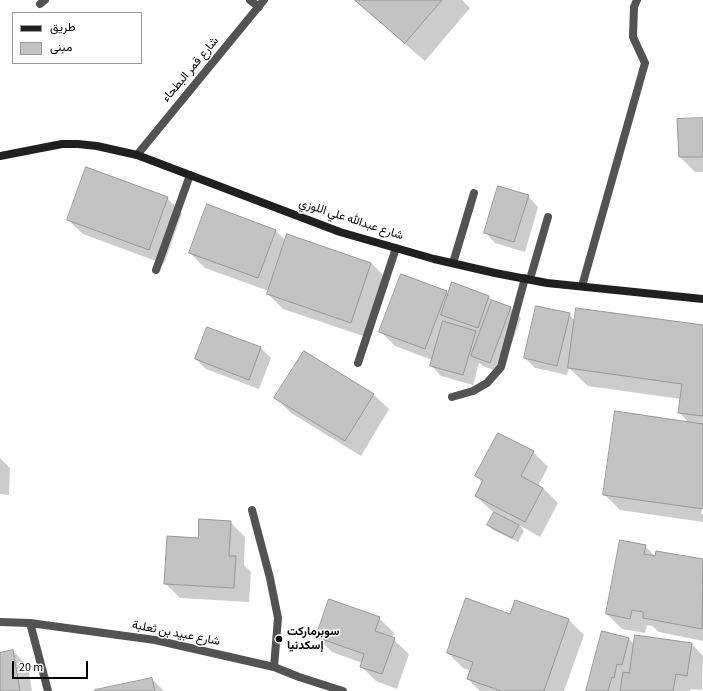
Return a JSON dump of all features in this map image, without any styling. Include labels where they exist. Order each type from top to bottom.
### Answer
[{"type":"street","points":[[250,0],[262,3]]},
{"type":"street","points":[[582,286],[645,63],[633,36],[634,6],[637,0]]},
{"type":"street","name":"شارع قمر البطحاء","points":[[136,155],[262,3]]},
{"type":"street","name":"شارع عبدالله علي اللوزي","points":[[0,156],[66,144],[97,146],[136,155],[340,232],[453,263],[527,279],[703,299]]},
{"type":"street","points":[[156,270],[190,175]]},
{"type":"street","points":[[453,263],[474,193]]},
{"type":"street","points":[[452,397],[473,391],[487,383],[501,367],[527,279],[548,217]]},
{"type":"street","points":[[358,363],[396,248]]},
{"type":"street","points":[[252,510],[270,578],[278,618],[274,667]]},
{"type":"street","name":"شارع عبيد بن ثعلبة","points":[[0,622],[30,622],[155,640],[274,667],[299,677],[343,691]]},
{"type":"street","points":[[30,622],[48,691]]},
{"type":"building","points":[[355,0],[442,0],[405,43]]},
{"type":"building","points":[[703,118],[703,157],[679,157],[677,119]]},
{"type":"building","points":[[86,167],[168,197],[149,250],[67,220]]},
{"type":"building","points":[[498,186],[529,195],[514,242],[484,233]]},
{"type":"building","points":[[207,204],[276,230],[258,278],[189,253]]},
{"type":"building","points":[[287,234],[371,263],[351,323],[267,294]]},
{"type":"building","points":[[401,274],[447,291],[425,349],[379,332]]},
{"type":"building","points":[[452,282],[489,296],[478,328],[441,315]]},
{"type":"building","points":[[492,300],[511,307],[490,363],[471,356]]},
{"type":"building","points":[[536,306],[570,313],[557,366],[524,358]]},
{"type":"building","points":[[576,308],[703,325],[703,416],[678,413],[682,384],[568,368]]},
{"type":"building","points":[[443,321],[476,331],[463,375],[430,366]]},
{"type":"building","points":[[207,327],[261,347],[249,380],[195,359]]},
{"type":"building","points":[[304,351],[374,394],[345,441],[274,398]]},
{"type":"building","points":[[615,411],[703,424],[703,509],[603,495]]},
{"type":"building","points":[[498,433],[534,451],[521,476],[543,488],[525,522],[475,496],[483,480],[475,476]]},
{"type":"building","points":[[494,512],[519,525],[512,538],[487,525]]},
{"type":"building","points":[[199,519],[231,521],[229,556],[236,556],[234,588],[164,584],[167,536],[198,538]]},
{"type":"building","points":[[620,540],[646,545],[644,554],[655,556],[656,551],[703,559],[702,629],[643,618],[643,612],[632,610],[630,619],[606,614]]},
{"type":"building","points":[[466,598],[510,614],[515,600],[569,619],[544,691],[501,691],[467,679],[473,662],[447,653]]},
{"type":"building","points":[[329,599],[380,617],[375,631],[395,638],[382,674],[360,667],[364,654],[316,637]]},
{"type":"building","points":[[602,631],[629,638],[622,665],[617,664],[614,678],[612,677],[608,691],[586,691]]},
{"type":"building","points":[[635,635],[692,643],[687,676],[676,674],[673,691],[620,691],[623,672],[629,673]]},
{"type":"building","points":[[13,650],[20,691],[0,691],[0,653]]},
{"type":"building","points":[[152,678],[155,691],[95,691],[95,690]]},
{"type":"place","name":"سوبرماركت إسكدنيا","points":[[279,639]]}]
